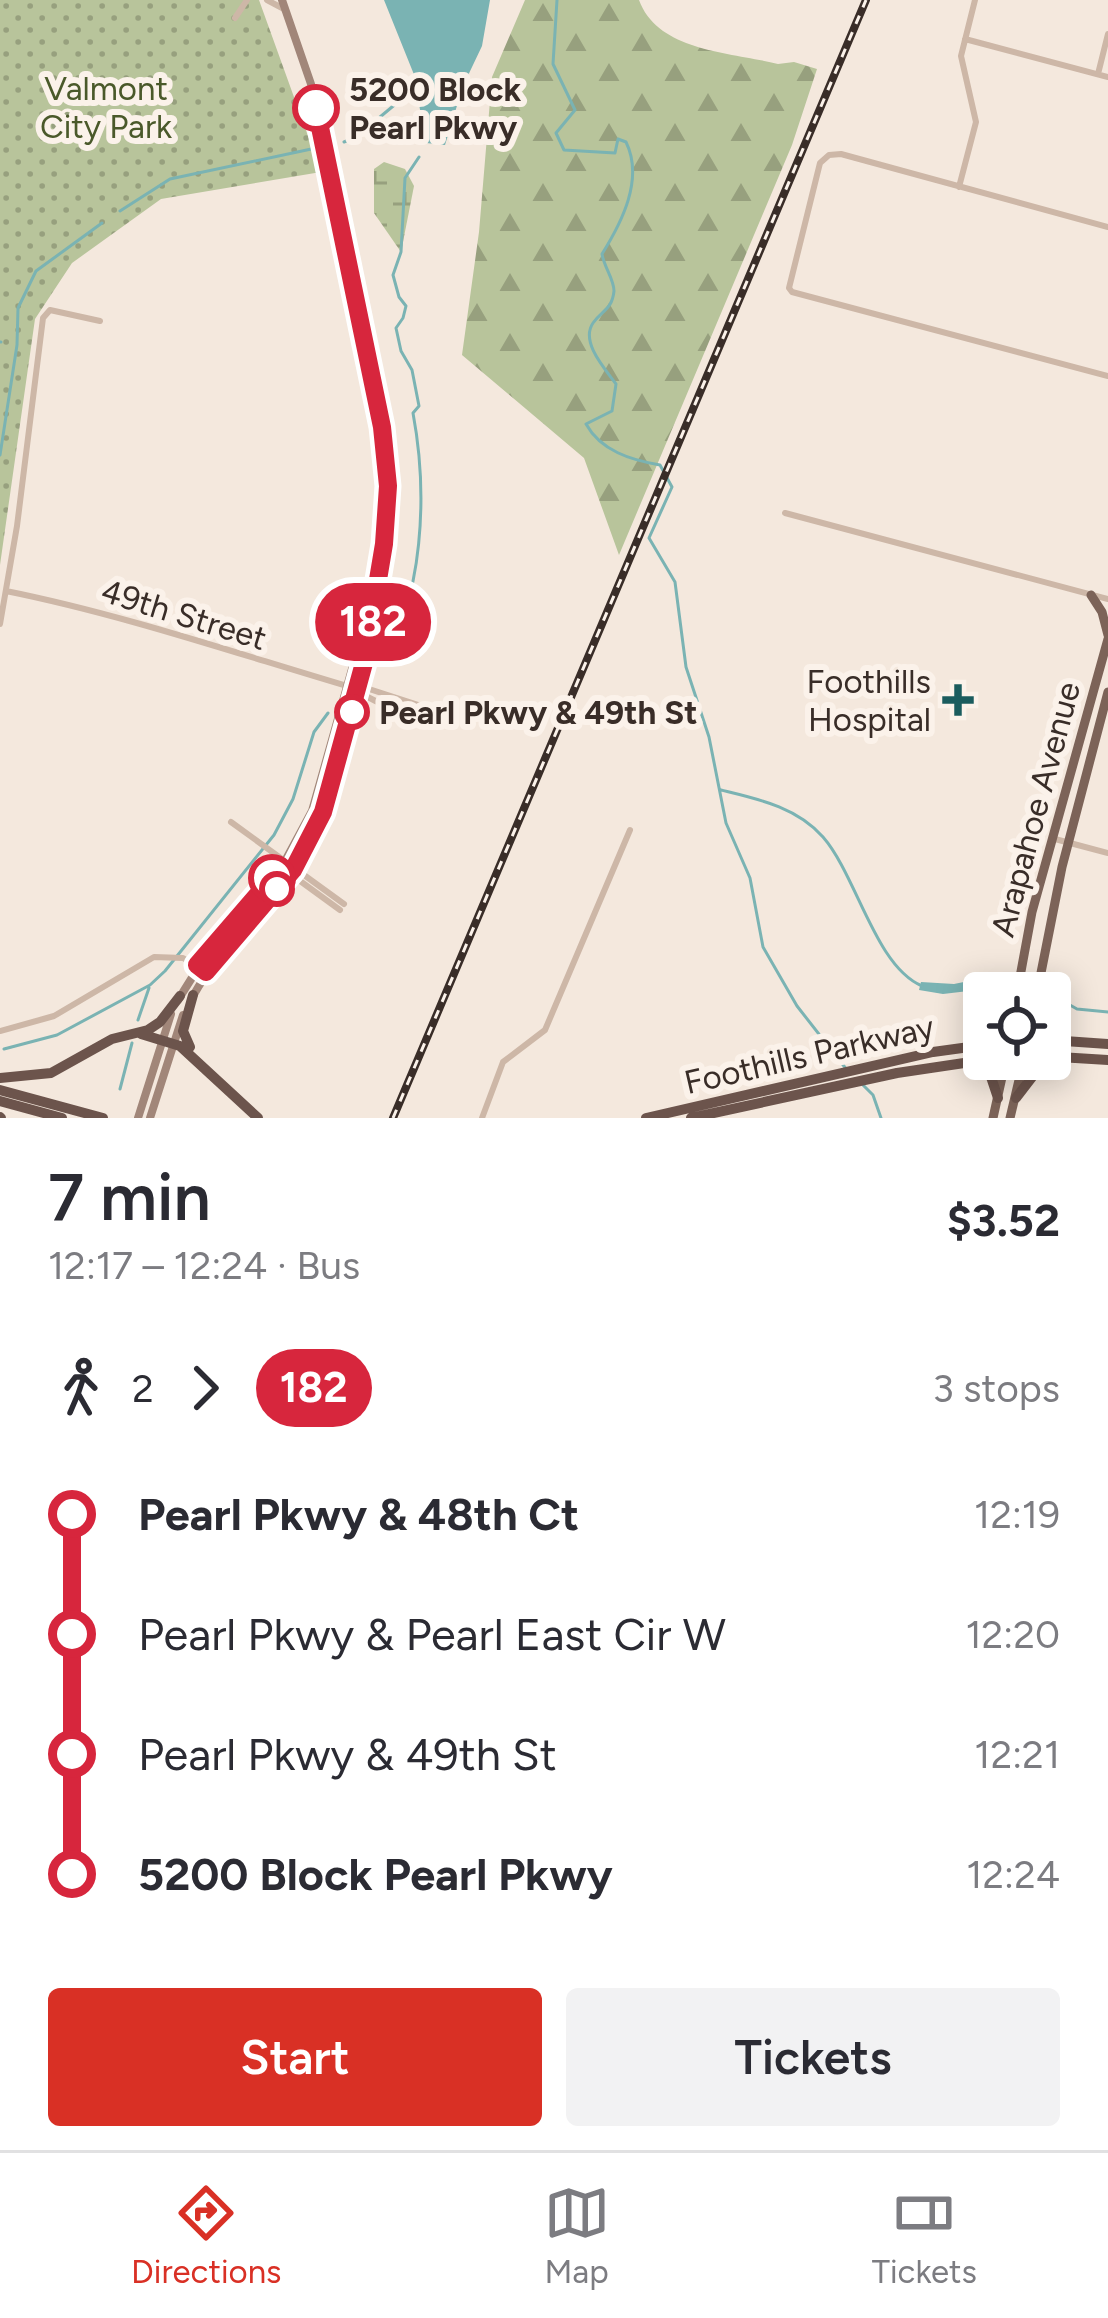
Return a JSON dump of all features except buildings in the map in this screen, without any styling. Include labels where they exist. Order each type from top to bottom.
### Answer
[{"type":"highway","points":[[0,1078],[51,1073],[112,1039],[156,1025],[186,996]]},
{"type":"highway","points":[[186,996],[185,1042],[228,1089]]},
{"type":"highway","points":[[136,1034],[188,1052],[258,1118]]},
{"type":"highway","points":[[1071,1040],[1108,1044]]},
{"type":"highway","name":"Foothills Parkway","points":[[646,1118],[963,1046]]},
{"type":"highway","points":[[1071,1057],[1108,1060]]},
{"type":"highway","name":"Foothills Parkway","points":[[691,1118],[897,1072],[963,1063]]},
{"type":"highway","points":[[990,1080],[998,1098]]},
{"type":"highway","points":[[1016,1098],[1030,1080]]},
{"type":"highway","points":[[0,1090],[104,1118]]},
{"type":"highway","points":[[0,1101],[62,1118]]},
{"type":"main road","points":[[202,969],[293,870],[326,804],[377,580],[387,508],[382,427],[311,84],[282,0]]},
{"type":"main road","points":[[1090,595],[1102,612],[1108,637]]},
{"type":"main road","name":"Arapahoe Avenue","points":[[1022,972],[1032,912],[1108,637]]},
{"type":"main road","points":[[138,1118],[186,996],[284,863],[318,795],[353,688]]},
{"type":"main road","name":"Arapahoe Avenue","points":[[1042,972],[1068,843],[1108,692]]},
{"type":"main road","points":[[150,1118],[166,1041]]},
{"type":"main road","points":[[993,1118],[1002,1080]]},
{"type":"main road","points":[[1010,1118],[1020,1080]]},
{"type":"street","points":[[235,18],[246,0]]},
{"type":"street","points":[[267,0],[288,14]]},
{"type":"street","points":[[959,188],[976,122],[963,72],[964,39],[975,0]]},
{"type":"street","points":[[1098,74],[1108,34]]},
{"type":"street","points":[[964,39],[1108,77]]},
{"type":"street","points":[[1108,227],[841,154],[824,159],[789,288],[1108,376]]},
{"type":"street","points":[[0,624],[41,324],[50,310],[100,321]]},
{"type":"street","points":[[784,513],[1108,599]]},
{"type":"street","name":"49th Street","points":[[6,591],[353,688]]},
{"type":"street","points":[[353,688],[437,711],[419,712],[373,700],[353,688]]},
{"type":"street","points":[[231,822],[342,907]]},
{"type":"street","points":[[482,1118],[503,1062],[544,1030],[630,830]]},
{"type":"street","points":[[1055,839],[1108,853]]},
{"type":"street","points":[[0,1031],[54,1016],[148,959],[172,955],[202,969]]},
{"type":"green space","name":"Valmont City Park","points":[[0,0],[259,0],[321,172],[161,199],[72,263],[35,319],[0,565]]},
{"type":"green space","points":[[525,0],[639,0],[648,17],[679,40],[718,52],[817,69],[792,145],[619,555],[584,458],[462,355],[479,232],[492,77]]},
{"type":"green space","points":[[384,162],[405,169],[414,186],[401,252],[374,213],[374,169]]},
{"type":"water","points":[[384,0],[490,0],[482,46],[463,86],[445,145],[426,143],[421,92]]},
{"type":"water","points":[[921,982],[963,982],[963,992],[919,990]]},
{"type":"waterway","points":[[557,0],[553,64],[575,110],[556,133],[564,150],[615,153],[618,139],[626,142],[633,171],[623,214],[602,254],[614,286],[613,297],[590,330],[595,355],[616,384],[612,411],[586,424],[618,453],[660,465],[672,487],[649,538],[675,582],[686,667],[709,737],[726,823],[750,878],[763,947],[797,1006],[847,1070]]},
{"type":"waterway","points":[[344,142],[404,97]]},
{"type":"waterway","points":[[120,211],[170,179],[316,148]]},
{"type":"waterway","points":[[377,665],[405,610],[419,544],[420,475],[413,413],[419,406],[396,328],[406,306],[393,275],[401,252],[405,178],[419,157]]},
{"type":"waterway","points":[[0,455],[18,308],[36,271],[102,223]]},
{"type":"waterway","points":[[4,1049],[57,1035],[150,985],[165,971],[274,835],[293,799],[314,732],[328,713]]},
{"type":"waterway","points":[[721,790],[776,806],[813,827],[835,854],[891,960],[922,986]]},
{"type":"waterway","points":[[138,1020],[149,988]]},
{"type":"waterway","points":[[1071,1006],[1108,1012]]},
{"type":"waterway","points":[[120,1089],[132,1043]]},
{"type":"waterway","points":[[863,1085],[873,1095],[881,1118]]},
{"type":"railway","points":[[393,1118],[866,0]]},
{"type":"bus line","name":"182","points":[[272,878],[197,965],[206,972],[293,870],[310,841],[332,785],[374,619],[387,508],[385,448],[316,108]]},
{"type":"place","name":"5200 Block Pearl Pkwy","points":[[316,108]]},
{"type":"place","name":"Foothills Hospital","points":[[958,700]]},
{"type":"place","name":"Pearl Pkwy & 49th St","points":[[352,712]]}]
